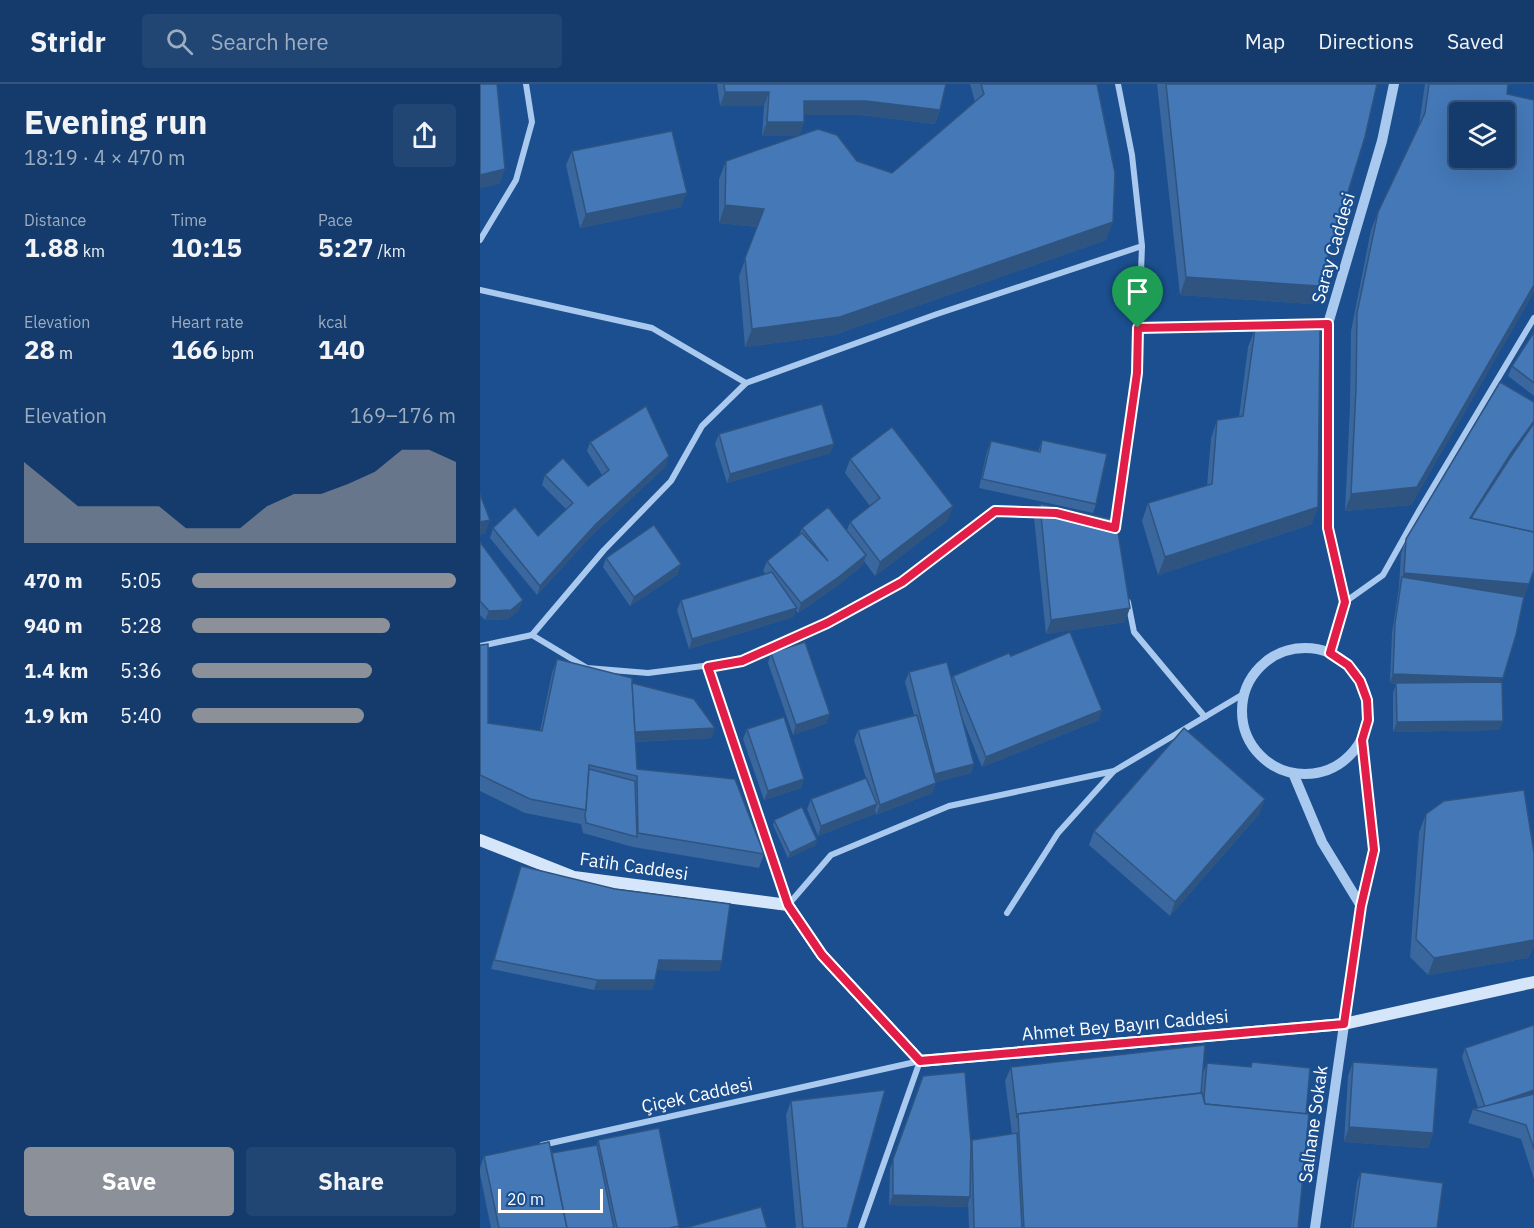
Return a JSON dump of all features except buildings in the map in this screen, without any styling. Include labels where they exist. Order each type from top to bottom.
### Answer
[{"type":"main road","name":"Fatih Caddesi","points":[[480,840],[574,877],[788,905]]},
{"type":"main road","points":[[788,905],[822,955],[920,1061]]},
{"type":"main road","name":"Ahmet Bey Bayırı Caddesi","points":[[920,1061],[1344,1024],[1534,982]]},
{"type":"street","points":[[480,240],[516,180],[532,122],[526,84]]},
{"type":"street","points":[[1118,84],[1132,155],[1142,246],[1137,373],[1115,528],[1118,540]]},
{"type":"street","name":"Saray Caddesi","points":[[1345,602],[1328,528],[1328,324],[1382,141],[1394,84]]},
{"type":"street","points":[[480,646],[532,635],[604,550],[671,482],[702,426],[746,383],[937,314],[1142,246]]},
{"type":"street","points":[[480,290],[652,328],[746,383]]},
{"type":"street","points":[[1330,653],[1345,602],[1383,574],[1534,318]]},
{"type":"street","points":[[1138,328],[1328,324]]},
{"type":"street","points":[[532,635],[587,668],[648,673],[742,661],[827,623],[902,582],[995,511],[1056,513]]},
{"type":"street","points":[[1106,525],[1115,528]]},
{"type":"street","points":[[1128,597],[1134,632],[1205,717]]},
{"type":"street","points":[[1310,648],[1330,653],[1348,665],[1360,681],[1367,700],[1368,720],[1362,740],[1350,756],[1333,768],[1314,774],[1293,773],[1274,766],[1258,753],[1247,735],[1242,714],[1245,693],[1254,674],[1269,659],[1288,650],[1310,648]]},
{"type":"street","points":[[708,667],[788,905]]},
{"type":"street","points":[[1006,912],[1058,833],[1114,771],[1245,693]]},
{"type":"street","points":[[1344,1024],[1361,906],[1374,850],[1362,740]]},
{"type":"street","points":[[788,905],[831,855],[949,806],[1114,771]]},
{"type":"street","points":[[1293,773],[1322,842],[1361,906]]},
{"type":"street","name":"Salhane Sokak","points":[[1315,1228],[1344,1024]]},
{"type":"street","points":[[861,1228],[920,1061]]},
{"type":"street","name":"Çiçek Caddesi","points":[[534,1147],[920,1061]]},
{"type":"route","points":[[1328,324],[1328,528],[1345,602],[1330,653],[1348,665],[1360,681],[1367,700],[1368,720],[1362,740],[1374,850],[1361,906],[1344,1024],[920,1061],[822,955],[788,905],[708,667],[742,661],[827,623],[902,582],[995,511],[1056,513],[1115,528],[1137,373],[1138,328],[1328,324]]}]
